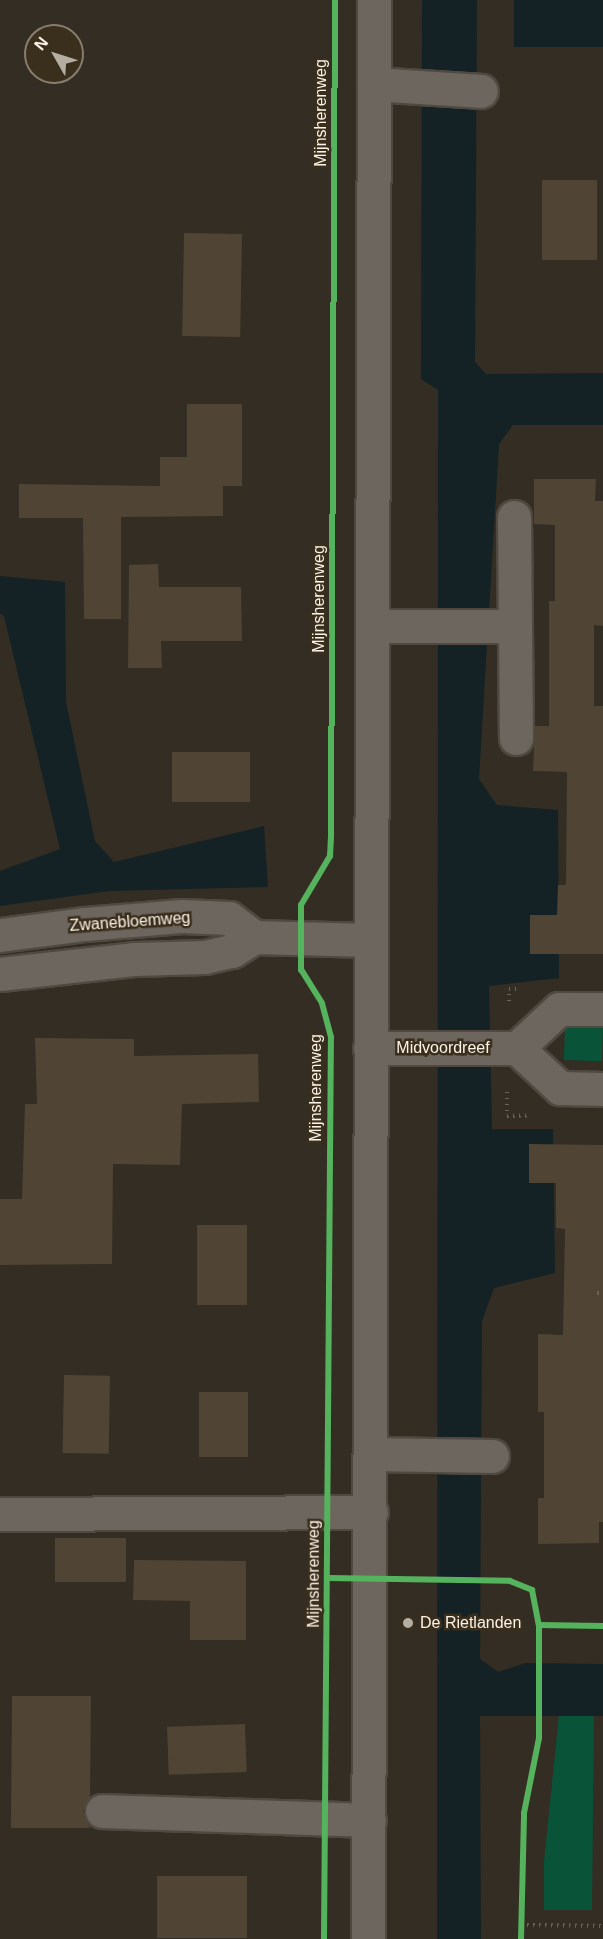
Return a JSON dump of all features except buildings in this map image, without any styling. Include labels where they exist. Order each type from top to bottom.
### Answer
[{"type":"street","points":[[368,1939],[374,0]]},
{"type":"street","points":[[374,84],[481,92]]},
{"type":"street","points":[[514,518],[506,627],[516,738]]},
{"type":"street","points":[[373,626],[506,627]]},
{"type":"street","name":"Zwanebloemweg","points":[[0,935],[85,924],[182,916],[229,918],[255,937]]},
{"type":"street","points":[[0,974],[133,959],[205,957],[232,951],[255,937],[370,940]]},
{"type":"street","points":[[603,1009],[559,1009],[512,1048],[560,1088],[603,1089]]},
{"type":"street","name":"Midvoordreef","points":[[370,1048],[512,1048]]},
{"type":"street","points":[[371,1454],[492,1456]]},
{"type":"street","points":[[0,1514],[371,1512]]},
{"type":"street","points":[[102,1811],[369,1820]]},
{"type":"path","points":[[597,1293],[603,1293]]},
{"type":"path","points":[[521,1914],[521,1928],[603,1926]]},
{"type":"green space","points":[[565,1027],[603,1028],[602,1061],[564,1060]]},
{"type":"green space","points":[[559,1715],[594,1715],[592,1910],[544,1910],[544,1861]]},
{"type":"shaded area","points":[[422,0],[477,0],[475,362],[486,374],[603,373],[603,425],[513,425],[499,444],[479,779],[497,805],[558,810],[559,978],[489,986],[492,1129],[553,1129],[555,1273],[494,1288],[482,1321],[480,1659],[498,1672],[525,1663],[603,1664],[603,1716],[480,1716],[481,1939],[437,1939],[438,390],[421,379]]},
{"type":"shaded area","points":[[514,0],[603,0],[603,47],[514,47]]},
{"type":"shaded area","points":[[0,576],[65,582],[66,702],[95,841],[114,862],[264,826],[268,887],[109,891],[0,906],[0,871],[60,849],[4,616],[0,613]]},
{"type":"cycle path","name":"Mijnsherenweg","points":[[324,1939],[331,1037],[322,1003],[301,970],[301,905],[330,856],[331,835],[335,0]]},
{"type":"cycle path","name":"Mijnsherenweg","points":[[328,1578],[510,1581],[532,1590],[539,1625],[603,1626]]},
{"type":"cycle path","points":[[521,1939],[524,1813],[539,1738],[539,1625]]},
{"type":"place","name":"De Rietlanden","points":[[408,1623]]}]
